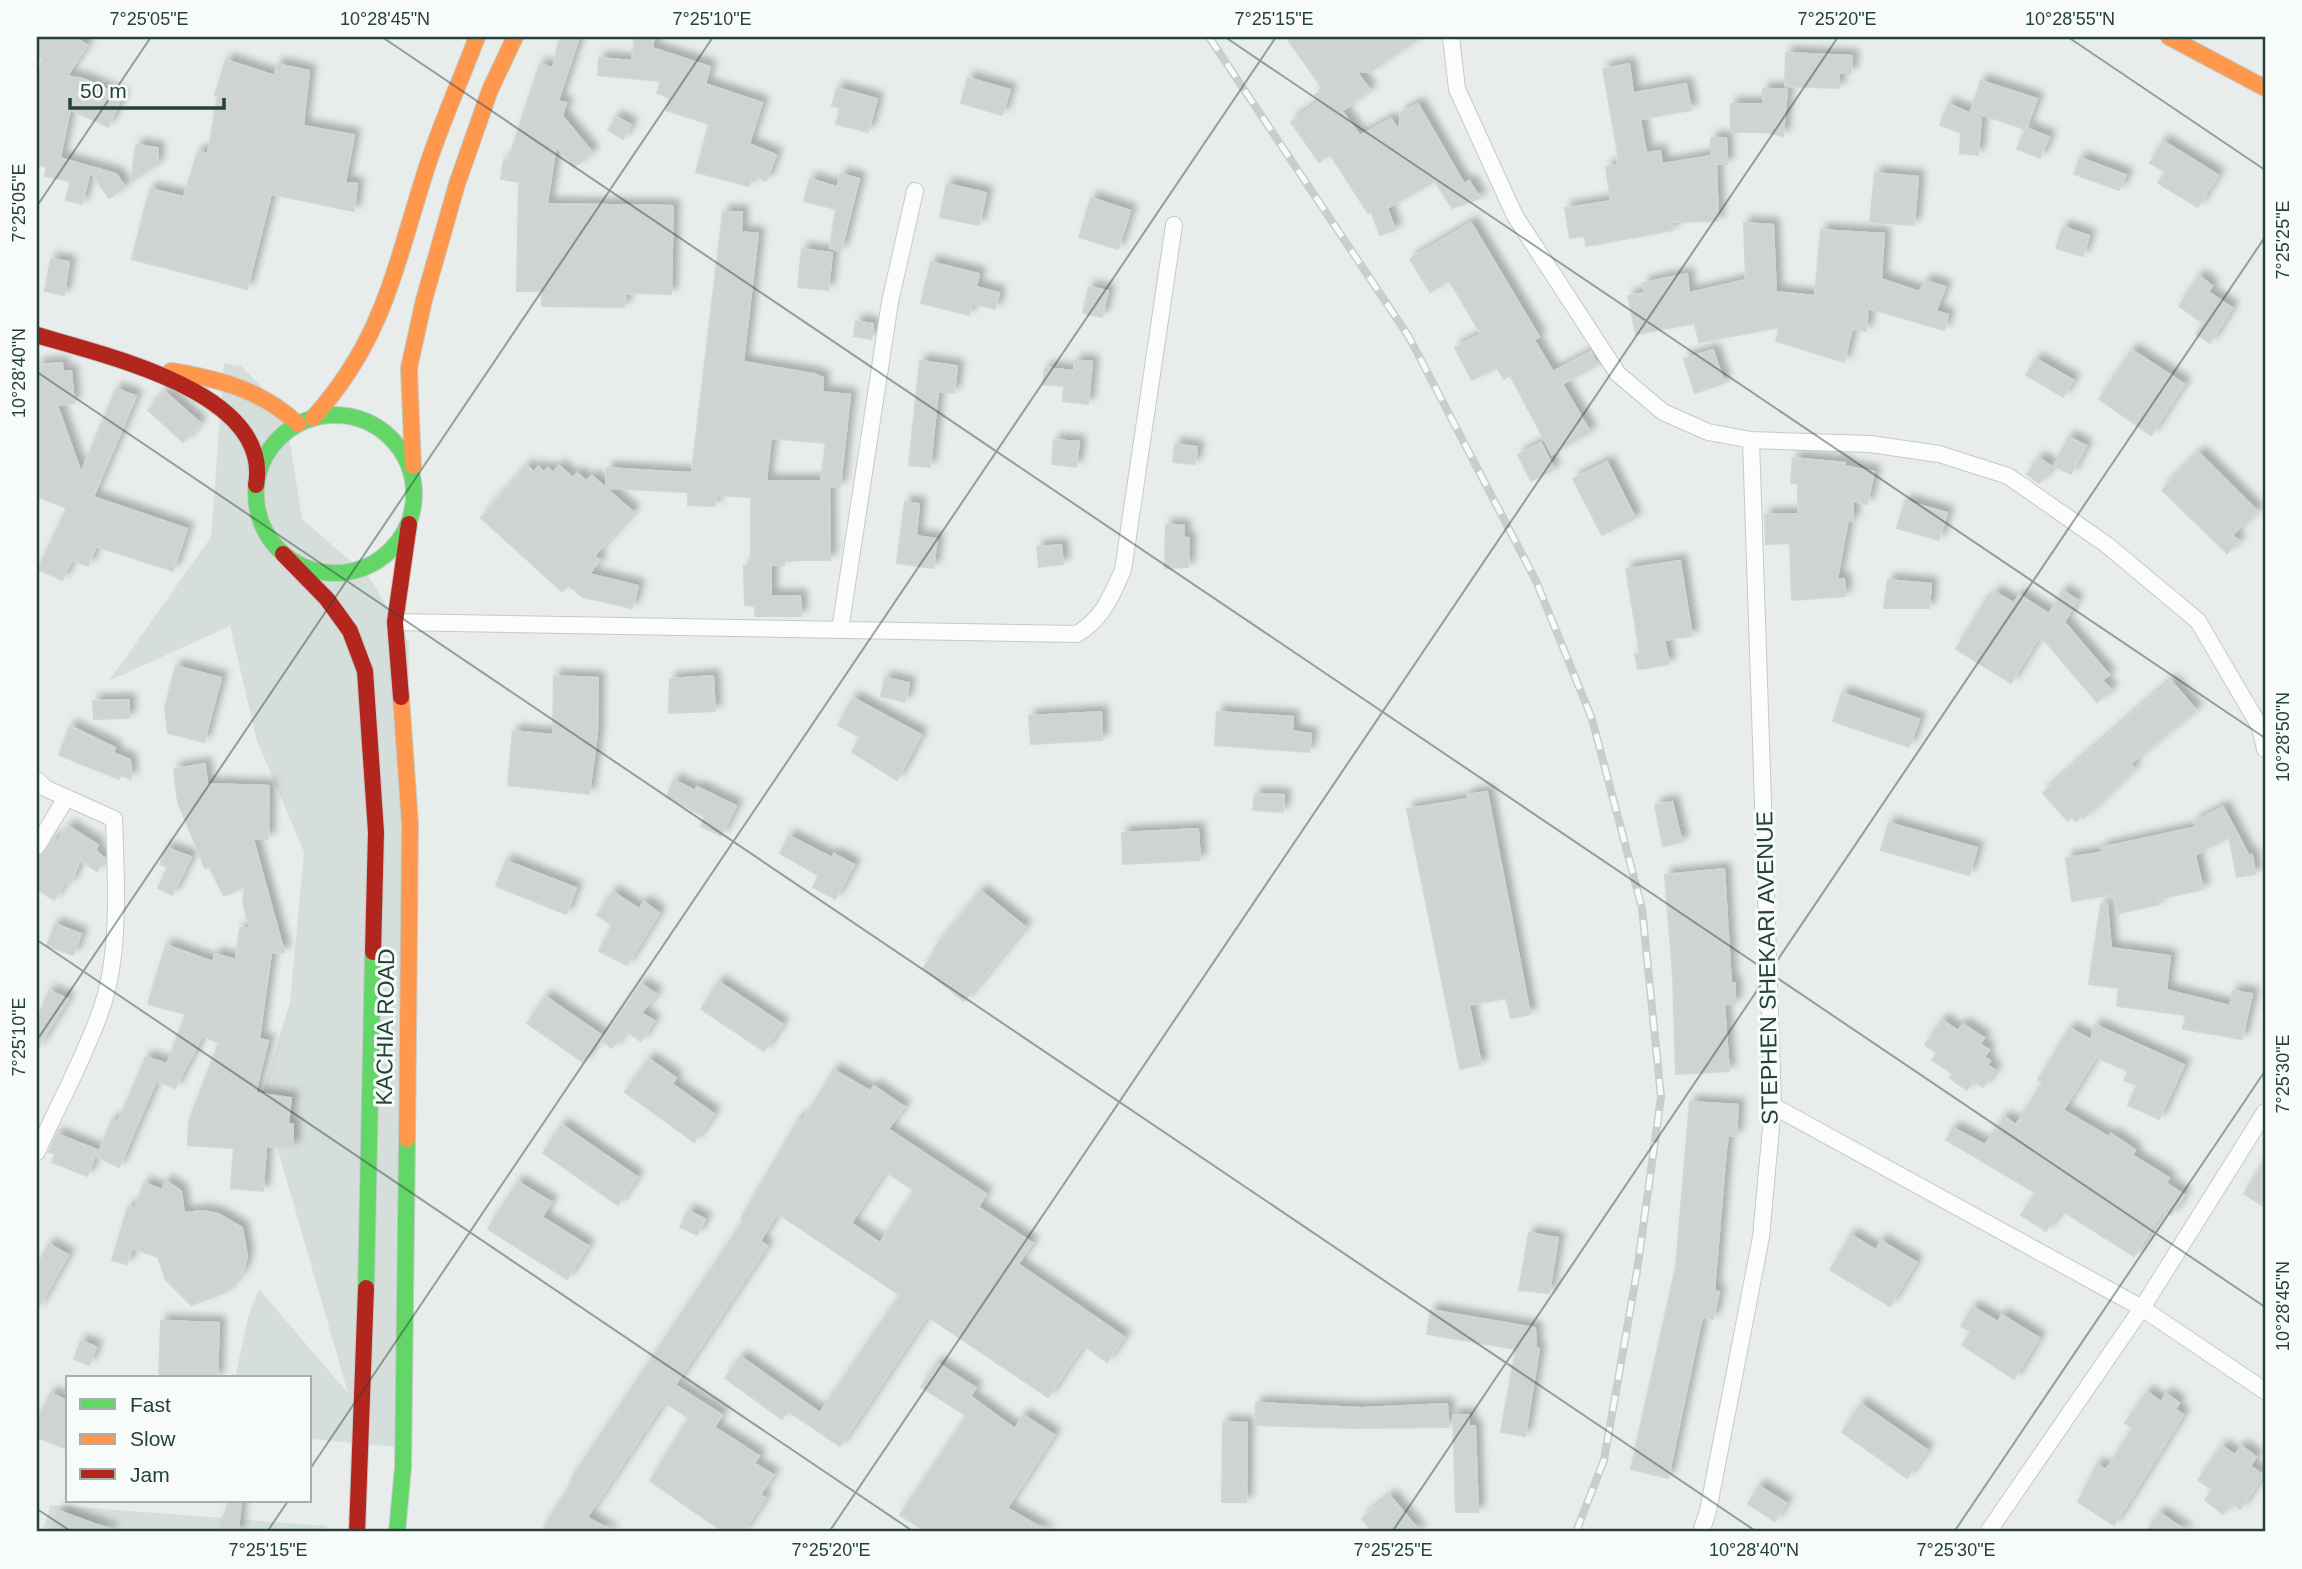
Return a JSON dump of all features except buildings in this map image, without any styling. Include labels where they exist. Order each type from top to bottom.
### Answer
[{"type":"main road","points":[[313,418],[333,399],[364,355],[383,316],[432,152],[478,37]]},
{"type":"main road","points":[[140,365],[179,381],[236,424],[259,462],[256,485],[258,511],[267,534],[283,554],[305,567],[329,573],[354,571],[377,562],[396,545],[409,524],[414,505],[408,413],[410,368],[424,300],[457,184],[490,90],[515,37]]},
{"type":"main road","points":[[2169,37],[2265,88]]},
{"type":"main road","points":[[37,335],[140,365],[216,379],[260,394],[281,406],[298,424]]},
{"type":"main road","points":[[256,485],[263,461],[277,439],[298,424],[313,418],[347,417],[379,428],[396,444],[408,464],[414,486]]},
{"type":"main road","name":"KACHIA ROAD","points":[[397,1532],[403,1467],[410,824],[396,622],[409,524]]},
{"type":"main road","name":"KACHIA ROAD","points":[[283,554],[327,599],[350,631],[365,671],[369,701],[376,832],[363,1419],[357,1532]]},
{"type":"street","points":[[461,80],[464,37]]},
{"type":"street","points":[[1451,37],[1457,89],[1515,216],[1618,374],[1663,412],[1708,432],[1751,440],[1870,444],[1939,454],[2008,476],[2107,545],[2198,621],[2260,727],[2265,749]]},
{"type":"street","points":[[841,629],[890,303],[915,191]]},
{"type":"street","points":[[396,622],[1077,634],[1091,625],[1107,607],[1123,570],[1174,225]]},
{"type":"street","name":"STEPHEN SHEKARI AVENUE","points":[[1700,1532],[1708,1511],[1761,1237],[1773,1106],[1751,440]]},
{"type":"street","points":[[37,780],[45,788],[114,819],[116,878],[113,944],[102,1009],[37,1152]]},
{"type":"street","points":[[37,846],[66,798]]},
{"type":"street","points":[[1773,1106],[2142,1308],[2265,1391]]},
{"type":"street","points":[[1988,1532],[2142,1308],[2265,1112]]},
{"type":"shaded area","points":[[224,363],[241,366],[285,411],[302,519],[369,577],[409,643],[398,1447],[312,1439],[312,1376],[235,1376],[248,1317],[259,1289],[348,1393],[262,1095],[290,1002],[304,852],[257,741],[230,626],[109,681],[211,537]]},
{"type":"shaded area","points":[[51,1505],[327,1526],[326,1532],[42,1532]]},
{"type":"railway","points":[[1209,37],[1409,337],[1536,581],[1592,719],[1642,908],[1661,1097],[1637,1271],[1604,1460],[1576,1532]]},
{"type":"traffic: fast","points":[[335,415],[365,421],[391,438],[408,464],[414,494],[408,524],[391,550],[365,567],[335,573],[305,567],[279,550],[262,524],[256,494],[262,464],[279,438],[305,421],[335,415]]},
{"type":"traffic: fast","points":[[366,1288],[373,952]]},
{"type":"traffic: fast","points":[[397,1532],[403,1467],[407,1139]]},
{"type":"traffic: slow","points":[[313,418],[357,359],[385,299],[433,151],[477,37]]},
{"type":"traffic: slow","points":[[413,466],[409,368],[424,300],[457,184],[490,90],[515,37]]},
{"type":"traffic: slow","points":[[2169,37],[2265,88]]},
{"type":"traffic: slow","points":[[171,371],[223,382],[255,394],[298,424]]},
{"type":"traffic: slow","points":[[401,697],[410,824],[407,1139]]},
{"type":"traffic: jam","points":[[37,335],[139,366],[177,382],[211,402],[238,425],[254,452],[256,485]]},
{"type":"traffic: jam","points":[[401,697],[395,622],[409,524]]},
{"type":"traffic: jam","points":[[283,554],[327,599],[350,631],[365,671],[376,832],[373,952]]},
{"type":"traffic: jam","points":[[357,1532],[366,1288]]}]
